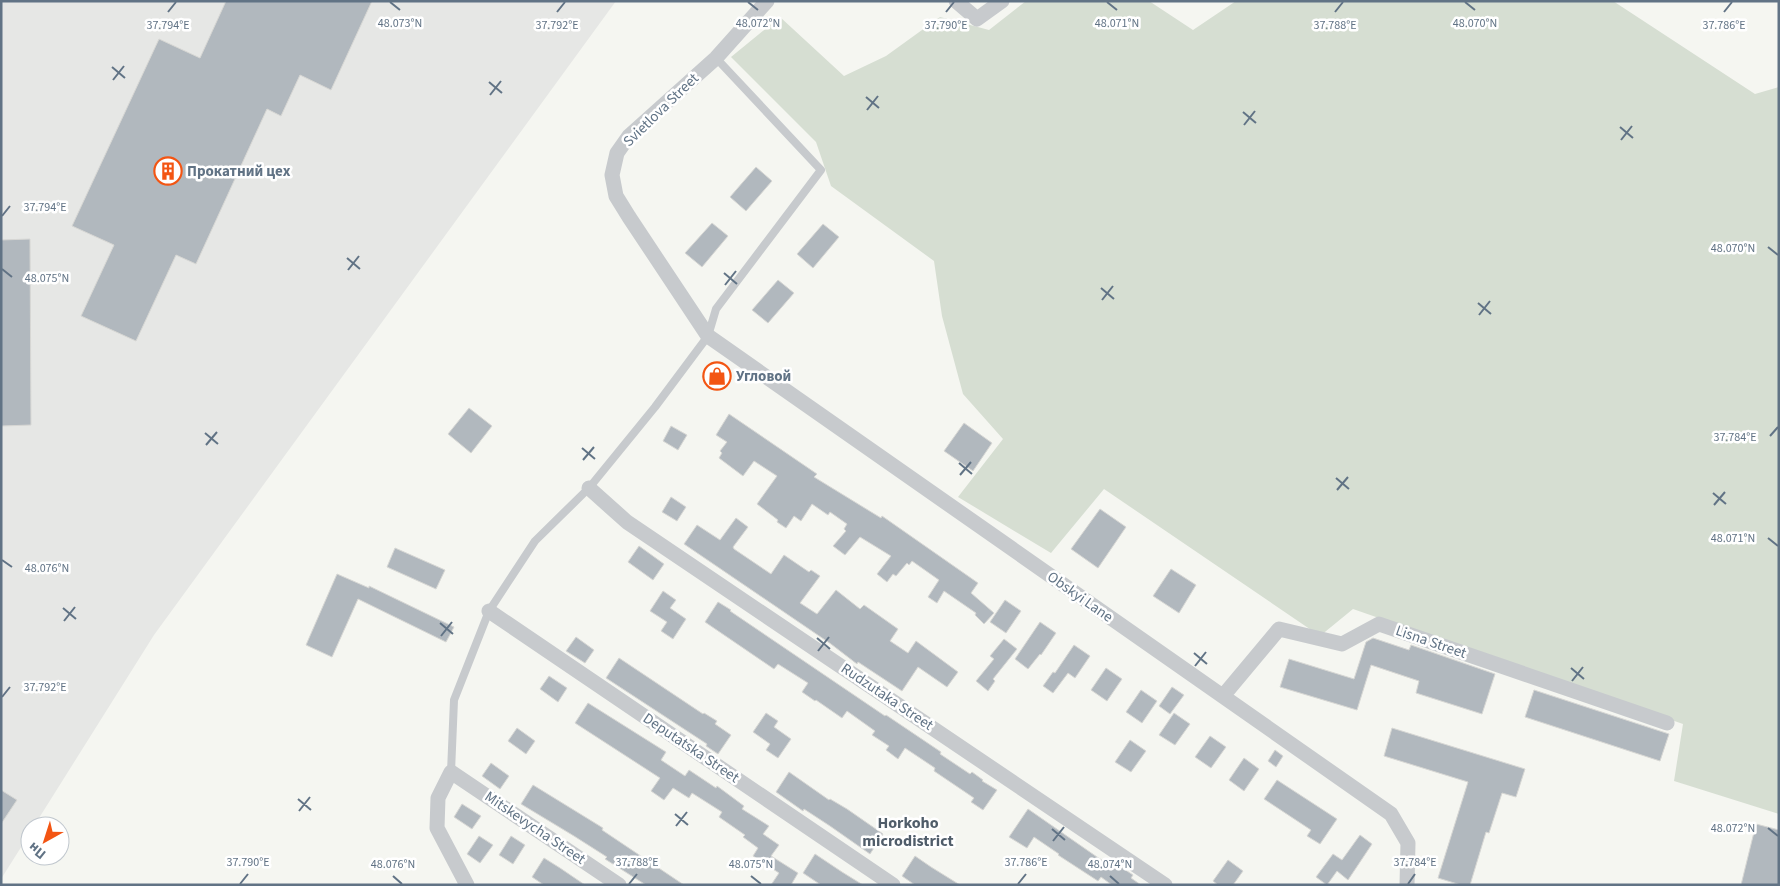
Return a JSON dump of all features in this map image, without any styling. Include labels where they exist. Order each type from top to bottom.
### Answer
[{"type":"street","name":"Svietlova Street","points":[[708,336],[616,196],[612,175],[617,153],[629,136],[716,58],[767,1]]},
{"type":"street","points":[[956,1],[977,19],[1002,1]]},
{"type":"street","name":"Obskyi Lane","points":[[708,336],[1391,814],[1408,843],[1407,885]]},
{"type":"street","name":"Rudzutaka Street","points":[[588,488],[627,522],[1165,885]]},
{"type":"street","name":"Deputatska Street","points":[[489,611],[893,885]]},
{"type":"street","name":"Lisna Street","points":[[1222,696],[1279,629],[1342,644],[1379,624],[1667,723]]},
{"type":"street","points":[[451,772],[438,798],[437,828],[467,885]]},
{"type":"street","name":"Mitskevycha Street","points":[[451,772],[618,885]]},
{"type":"lane","points":[[451,772],[454,700],[489,611],[535,541],[588,488],[655,407],[708,336],[716,309],[821,170],[716,58]]},
{"type":"shaded area","points":[[1,1],[616,1],[154,635],[40,816],[20,816],[20,849],[1,879]]},
{"type":"shaded area","points":[[1026,1],[1149,1],[1193,30],[1236,1],[1613,1],[1755,94],[1779,87],[1779,814],[1674,781],[1683,724],[1353,609],[1320,636],[1104,489],[1051,553],[958,497],[1003,439],[963,394],[942,316],[934,261],[831,186],[816,142],[731,57],[780,17],[844,76],[886,56],[940,17],[989,30]]},
{"type":"building","name":"Прокатний цех","points":[[226,1],[372,1],[331,90],[300,75],[281,116],[267,109],[196,264],[176,255],[136,341],[81,316],[114,245],[72,226],[159,39],[200,58]]},
{"type":"building","points":[[756,167],[772,181],[746,211],[730,197]]},
{"type":"building","points":[[712,223],[728,236],[702,267],[685,253]]},
{"type":"building","points":[[823,224],[839,237],[813,268],[797,254]]},
{"type":"building","points":[[30,239],[31,425],[1,426],[1,240]]},
{"type":"building","points":[[778,280],[794,293],[768,323],[752,310]]},
{"type":"building","points":[[714,362],[729,374],[718,389],[702,377]]},
{"type":"building","points":[[469,408],[492,426],[471,453],[448,434]]},
{"type":"building","points":[[729,414],[817,474],[814,477],[881,518],[882,516],[978,583],[971,593],[994,613],[984,624],[975,615],[976,613],[944,591],[937,603],[928,597],[939,580],[912,561],[909,565],[907,563],[896,576],[893,574],[887,582],[877,574],[891,556],[860,537],[845,555],[833,546],[846,531],[844,529],[847,524],[830,512],[828,515],[812,504],[801,521],[794,516],[786,528],[777,522],[778,520],[757,504],[777,476],[754,461],[743,476],[719,458],[722,453],[720,451],[727,442],[716,435]]},
{"type":"building","points":[[964,423],[992,443],[973,471],[944,451]]},
{"type":"building","points":[[671,426],[687,435],[678,450],[663,441]]},
{"type":"building","points":[[671,497],[686,507],[677,521],[662,512]]},
{"type":"building","points":[[1100,509],[1126,527],[1098,568],[1071,549]]},
{"type":"building","points":[[736,518],[748,527],[733,547],[734,549],[771,574],[784,555],[809,572],[811,570],[820,576],[800,603],[817,614],[836,590],[860,609],[864,605],[898,629],[890,641],[908,653],[916,641],[958,672],[947,687],[918,667],[902,691],[858,662],[857,664],[831,644],[684,544],[697,525],[720,540]]},
{"type":"building","points":[[639,546],[664,564],[653,580],[628,562]]},
{"type":"building","points":[[395,548],[445,570],[436,589],[387,567]]},
{"type":"building","points":[[1171,569],[1196,585],[1179,613],[1153,596]]},
{"type":"building","points":[[337,574],[369,588],[369,586],[454,627],[446,642],[358,599],[332,657],[306,645]]},
{"type":"building","points":[[663,591],[676,600],[670,608],[686,619],[673,639],[661,631],[667,622],[650,611]]},
{"type":"building","points":[[1005,600],[1021,611],[1006,633],[990,622]]},
{"type":"building","points":[[718,602],[941,752],[940,754],[970,774],[972,772],[997,790],[983,810],[971,802],[974,798],[934,771],[935,768],[905,748],[898,759],[886,750],[889,746],[872,735],[875,731],[847,711],[842,718],[802,692],[808,683],[778,664],[774,669],[705,622]]},
{"type":"building","points":[[1040,622],[1056,633],[1041,655],[1028,669],[1015,659]]},
{"type":"building","points":[[576,637],[594,650],[585,663],[566,651]]},
{"type":"building","points":[[1373,638],[1409,650],[1411,645],[1495,674],[1482,714],[1416,693],[1419,681],[1371,665],[1357,710],[1280,687],[1289,659],[1354,679],[1366,642]]},
{"type":"building","points":[[1004,639],[1017,649],[993,679],[995,681],[988,691],[976,681],[994,659],[990,656]]},
{"type":"building","points":[[1074,645],[1090,656],[1075,678],[1068,673],[1053,693],[1043,686],[1053,672],[1055,673]]},
{"type":"building","points":[[619,658],[703,714],[717,721],[715,724],[731,735],[718,754],[706,746],[707,744],[606,678]]},
{"type":"building","points":[[1106,668],[1122,679],[1107,701],[1091,690]]},
{"type":"building","points":[[549,676],[567,688],[558,702],[540,689]]},
{"type":"building","points":[[1172,687],[1184,695],[1170,714],[1159,706]]},
{"type":"building","points":[[1141,690],[1157,701],[1142,723],[1126,712]]},
{"type":"building","points":[[1534,690],[1669,734],[1660,761],[1525,717]]},
{"type":"building","points":[[588,703],[666,752],[661,760],[685,776],[689,770],[716,788],[717,786],[744,806],[742,809],[769,826],[763,834],[779,845],[771,856],[798,873],[791,885],[771,885],[779,873],[753,856],[758,848],[743,837],[745,835],[719,817],[722,812],[692,793],[689,798],[673,788],[664,800],[651,791],[660,778],[575,723]]},
{"type":"building","points":[[766,713],[778,721],[774,727],[791,739],[778,758],[766,750],[770,744],[753,732]]},
{"type":"building","points":[[1174,713],[1190,724],[1175,745],[1159,735]]},
{"type":"building","points":[[517,728],[535,741],[526,754],[508,741]]},
{"type":"building","points":[[1392,728],[1525,769],[1516,797],[1502,793],[1489,833],[1486,832],[1470,885],[1461,885],[1438,878],[1468,782],[1384,756]]},
{"type":"building","points":[[1210,736],[1226,747],[1211,768],[1195,757]]},
{"type":"building","points":[[1130,740],[1146,751],[1131,772],[1115,762]]},
{"type":"building","points":[[1275,750],[1283,756],[1276,767],[1268,761]]},
{"type":"building","points":[[1244,758],[1259,769],[1244,791],[1229,780]]},
{"type":"building","points":[[491,763],[509,776],[500,789],[482,776]]},
{"type":"building","points":[[789,772],[883,834],[870,854],[776,792]]},
{"type":"building","points":[[1277,780],[1337,819],[1320,844],[1307,836],[1311,830],[1264,799]]},
{"type":"building","points":[[533,785],[603,828],[602,830],[684,885],[646,885],[605,859],[607,857],[521,804]]},
{"type":"building","points":[[1,790],[17,800],[1,824]]},
{"type":"building","points":[[462,804],[481,816],[472,829],[454,817]]},
{"type":"building","points":[[1028,809],[1116,869],[1118,865],[1133,875],[1131,878],[1141,885],[1112,885],[1101,877],[1098,881],[1034,837],[1027,848],[1009,837]]},
{"type":"building","points":[[1756,824],[1779,830],[1779,885],[1741,885]]},
{"type":"building","points":[[1360,835],[1372,844],[1348,880],[1337,871],[1327,885],[1316,877],[1333,854],[1342,860]]},
{"type":"building","points":[[479,836],[493,845],[480,863],[467,854]]},
{"type":"building","points":[[511,836],[525,845],[513,864],[499,855]]},
{"type":"building","points":[[815,854],[863,885],[821,885],[803,873]]},
{"type":"building","points":[[915,856],[960,885],[915,885],[902,876]]},
{"type":"building","points":[[544,858],[585,885],[544,885],[532,877]]},
{"type":"building","points":[[1228,860],[1243,871],[1233,885],[1218,885],[1213,881]]},
{"type":"place","name":"Прокатний цех","points":[[168,171]]},
{"type":"place","name":"Угловой","points":[[717,376]]},
{"type":"district","name":"Horkoho microdistrict","points":[[908,832]]}]
